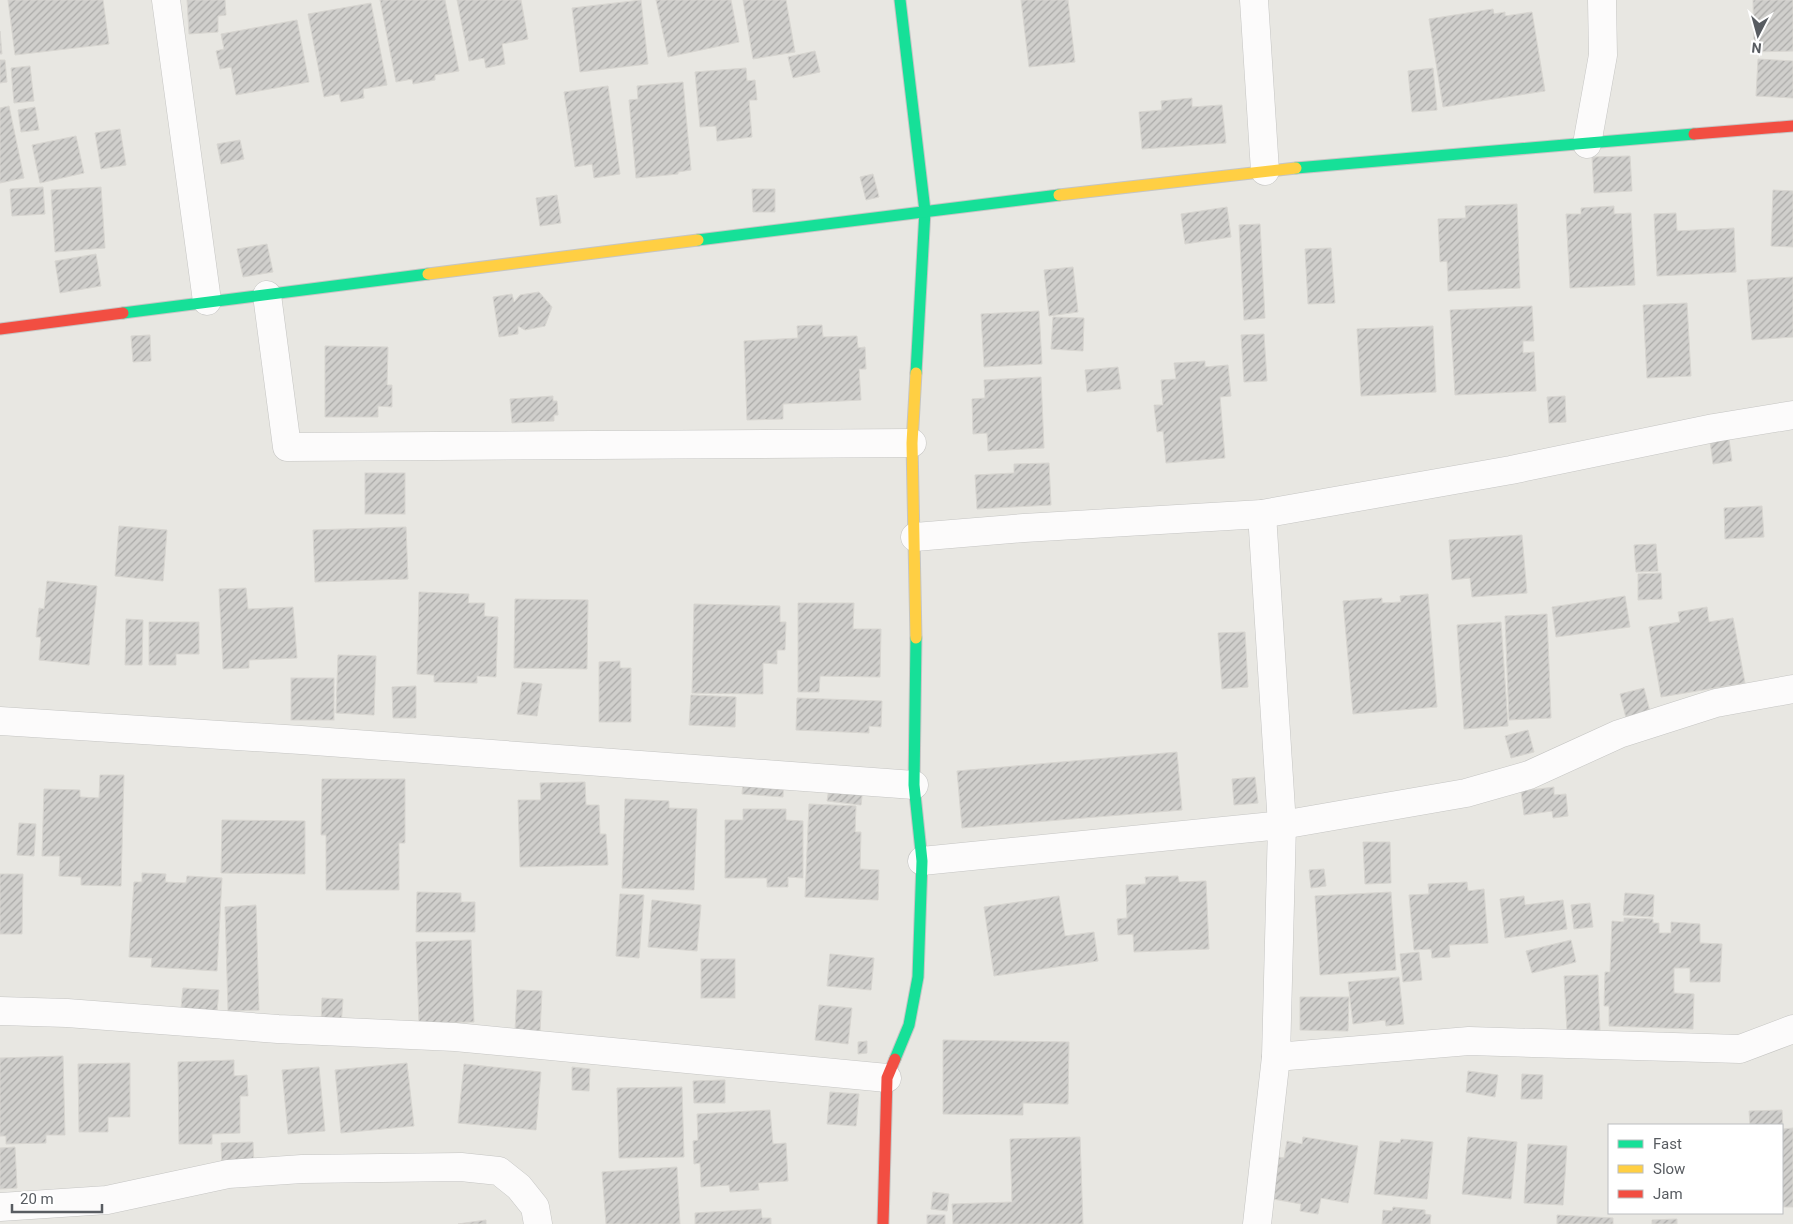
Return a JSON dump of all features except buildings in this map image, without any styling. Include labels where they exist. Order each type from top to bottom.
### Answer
[{"type":"street","points":[[166,0],[207,301]]},
{"type":"street","points":[[884,1224],[887,1078],[909,1025],[918,977],[922,861],[914,784],[917,602],[912,443],[925,211],[900,0]]},
{"type":"street","points":[[1254,0],[1265,171]]},
{"type":"street","points":[[1587,144],[1603,55],[1602,0]]},
{"type":"street","points":[[0,329],[207,301],[267,295],[925,211],[1265,171],[1793,126]]},
{"type":"street","points":[[267,295],[287,447],[912,443]]},
{"type":"street","points":[[915,537],[1024,528],[1262,514],[1511,470],[1714,428],[1793,415]]},
{"type":"street","points":[[1257,1224],[1276,1057],[1282,825],[1262,514]]},
{"type":"street","points":[[922,861],[1282,825],[1466,793],[1529,775],[1619,734],[1716,703],[1793,689]]},
{"type":"street","points":[[0,721],[301,740],[914,784]]},
{"type":"street","points":[[0,1011],[67,1013],[278,1029],[455,1037],[887,1078]]},
{"type":"street","points":[[1276,1057],[1469,1041],[1740,1049],[1793,1028]]},
{"type":"street","points":[[0,1207],[107,1200],[228,1174],[311,1169],[462,1168],[499,1171],[519,1187],[535,1207],[538,1224]]},
{"type":"traffic: fast","points":[[900,0],[925,211],[916,373]]},
{"type":"traffic: fast","points":[[1296,168],[1694,134]]},
{"type":"traffic: fast","points":[[698,240],[1059,195]]},
{"type":"traffic: fast","points":[[123,313],[428,274]]},
{"type":"traffic: fast","points":[[895,1059],[909,1025],[918,977],[922,861],[914,785],[916,638]]},
{"type":"traffic: slow","points":[[1059,195],[1296,168]]},
{"type":"traffic: slow","points":[[428,274],[698,240]]},
{"type":"traffic: slow","points":[[916,373],[912,443],[916,638]]},
{"type":"traffic: jam","points":[[1694,134],[1793,126]]},
{"type":"traffic: jam","points":[[0,329],[123,313]]},
{"type":"traffic: jam","points":[[883,1224],[887,1078],[895,1059]]}]
